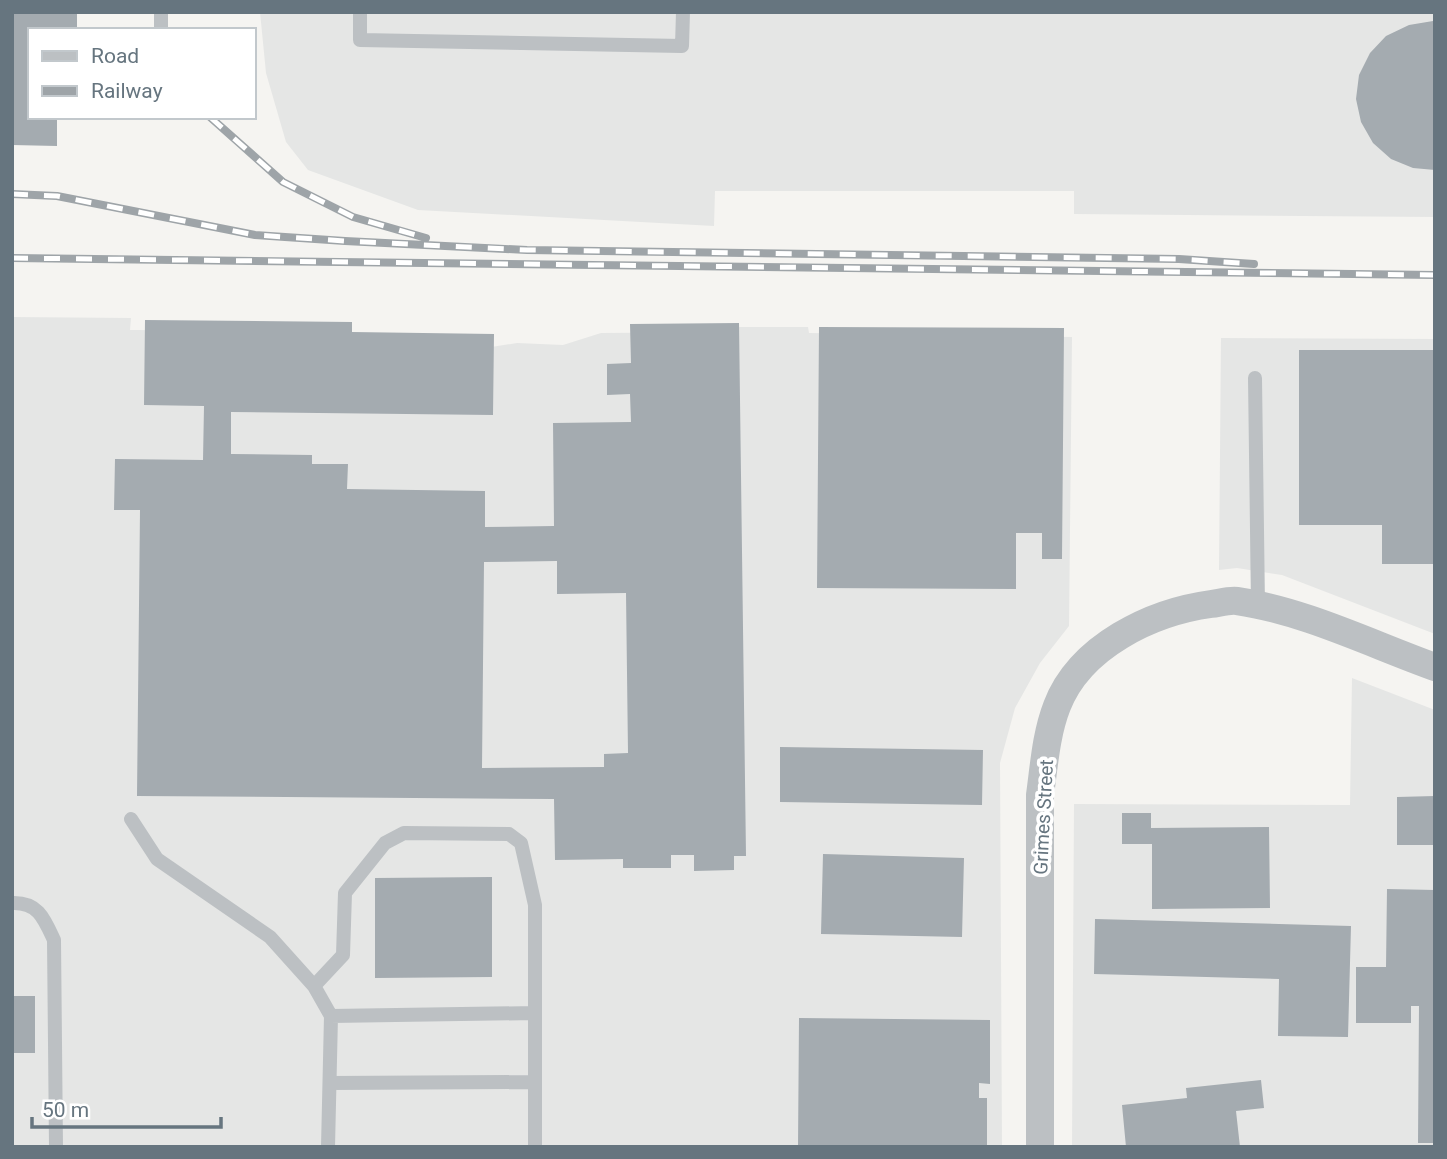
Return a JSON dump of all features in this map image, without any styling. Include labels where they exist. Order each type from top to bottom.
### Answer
[{"type":"street","name":"Grimes Street","points":[[1040,1147],[1040,795],[1046,750],[1057,705],[1081,667],[1125,631],[1181,608],[1234,601],[1287,612],[1435,667]]},
{"type":"lane","points":[[360,12],[360,40],[682,46],[683,12]]},
{"type":"lane","points":[[1255,378],[1258,606]]},
{"type":"lane","points":[[131,819],[157,859],[270,937],[314,986],[331,1016],[328,1147]]},
{"type":"lane","points":[[314,986],[343,956],[345,893],[386,843],[404,833],[509,834],[521,843],[535,905],[536,1147]]},
{"type":"lane","points":[[12,902],[27,902],[39,911],[54,940],[55,1147]]},
{"type":"lane","points":[[331,1016],[535,1013]]},
{"type":"lane","points":[[330,1083],[535,1082]]},
{"type":"shaded area","points":[[260,12],[1435,12],[1435,217],[1074,214],[1074,191],[715,191],[714,226],[418,210],[308,170],[286,142],[266,73]]},
{"type":"shaded area","points":[[12,317],[131,318],[130,330],[342,331],[485,348],[517,343],[563,345],[601,333],[730,332],[731,327],[808,327],[809,333],[1072,337],[1069,626],[1040,663],[1015,708],[1000,763],[1002,1147],[12,1147]]},
{"type":"shaded area","points":[[1221,338],[1435,339],[1435,634],[1282,575],[1237,568],[1219,570]]},
{"type":"shaded area","points":[[1352,678],[1435,710],[1435,1147],[1072,1147],[1074,804],[1350,805]]},
{"type":"building","points":[[12,12],[77,12],[77,28],[28,28],[28,119],[57,119],[57,146],[12,145]]},
{"type":"building","points":[[1433,21],[1435,170],[1413,168],[1391,159],[1373,143],[1361,122],[1356,99],[1359,75],[1370,53],[1386,36],[1409,25]]},
{"type":"building","points":[[145,320],[352,322],[352,332],[494,334],[493,415],[231,412],[231,454],[312,455],[312,464],[348,464],[347,489],[485,491],[485,527],[554,526],[553,423],[631,422],[630,394],[607,395],[607,364],[631,363],[630,324],[739,323],[746,856],[734,856],[734,870],[694,871],[694,855],[671,855],[671,868],[623,868],[623,859],[555,860],[554,799],[137,796],[140,510],[114,510],[115,459],[203,460],[204,406],[144,405]],"holes":[[[557,561],[557,594],[626,593],[628,753],[604,754],[604,767],[482,768],[484,562]]]},
{"type":"building","points":[[819,327],[1064,328],[1062,559],[1042,559],[1042,533],[1016,533],[1016,589],[817,588]]},
{"type":"building","points":[[1299,350],[1435,350],[1435,564],[1382,564],[1382,525],[1299,525]]},
{"type":"building","points":[[780,747],[983,750],[982,805],[780,802]]},
{"type":"building","points":[[1435,796],[1435,845],[1397,845],[1397,797]]},
{"type":"building","points":[[1122,813],[1151,813],[1151,828],[1269,827],[1270,908],[1152,909],[1152,844],[1122,844]]},
{"type":"building","points":[[823,854],[964,858],[962,937],[821,934]]},
{"type":"building","points":[[492,877],[492,977],[375,978],[375,878]]},
{"type":"building","points":[[1387,889],[1435,890],[1435,1143],[1418,1143],[1419,1006],[1411,1006],[1411,1023],[1356,1023],[1356,967],[1386,967]]},
{"type":"building","points":[[1095,919],[1351,926],[1348,1037],[1278,1036],[1279,979],[1094,974]]},
{"type":"building","points":[[12,996],[35,996],[35,1053],[12,1053]]},
{"type":"building","points":[[799,1018],[990,1020],[990,1084],[979,1083],[979,1098],[987,1098],[987,1147],[798,1147]]},
{"type":"building","points":[[1261,1080],[1264,1108],[1236,1111],[1240,1147],[1126,1147],[1122,1105],[1187,1098],[1186,1088]]},
{"type":"railway","points":[[212,119],[283,182],[353,217],[426,238]]},
{"type":"railway","points":[[12,194],[57,196],[255,235],[345,241],[527,250],[1179,259],[1254,264]]},
{"type":"railway","points":[[12,258],[1435,275]]}]
